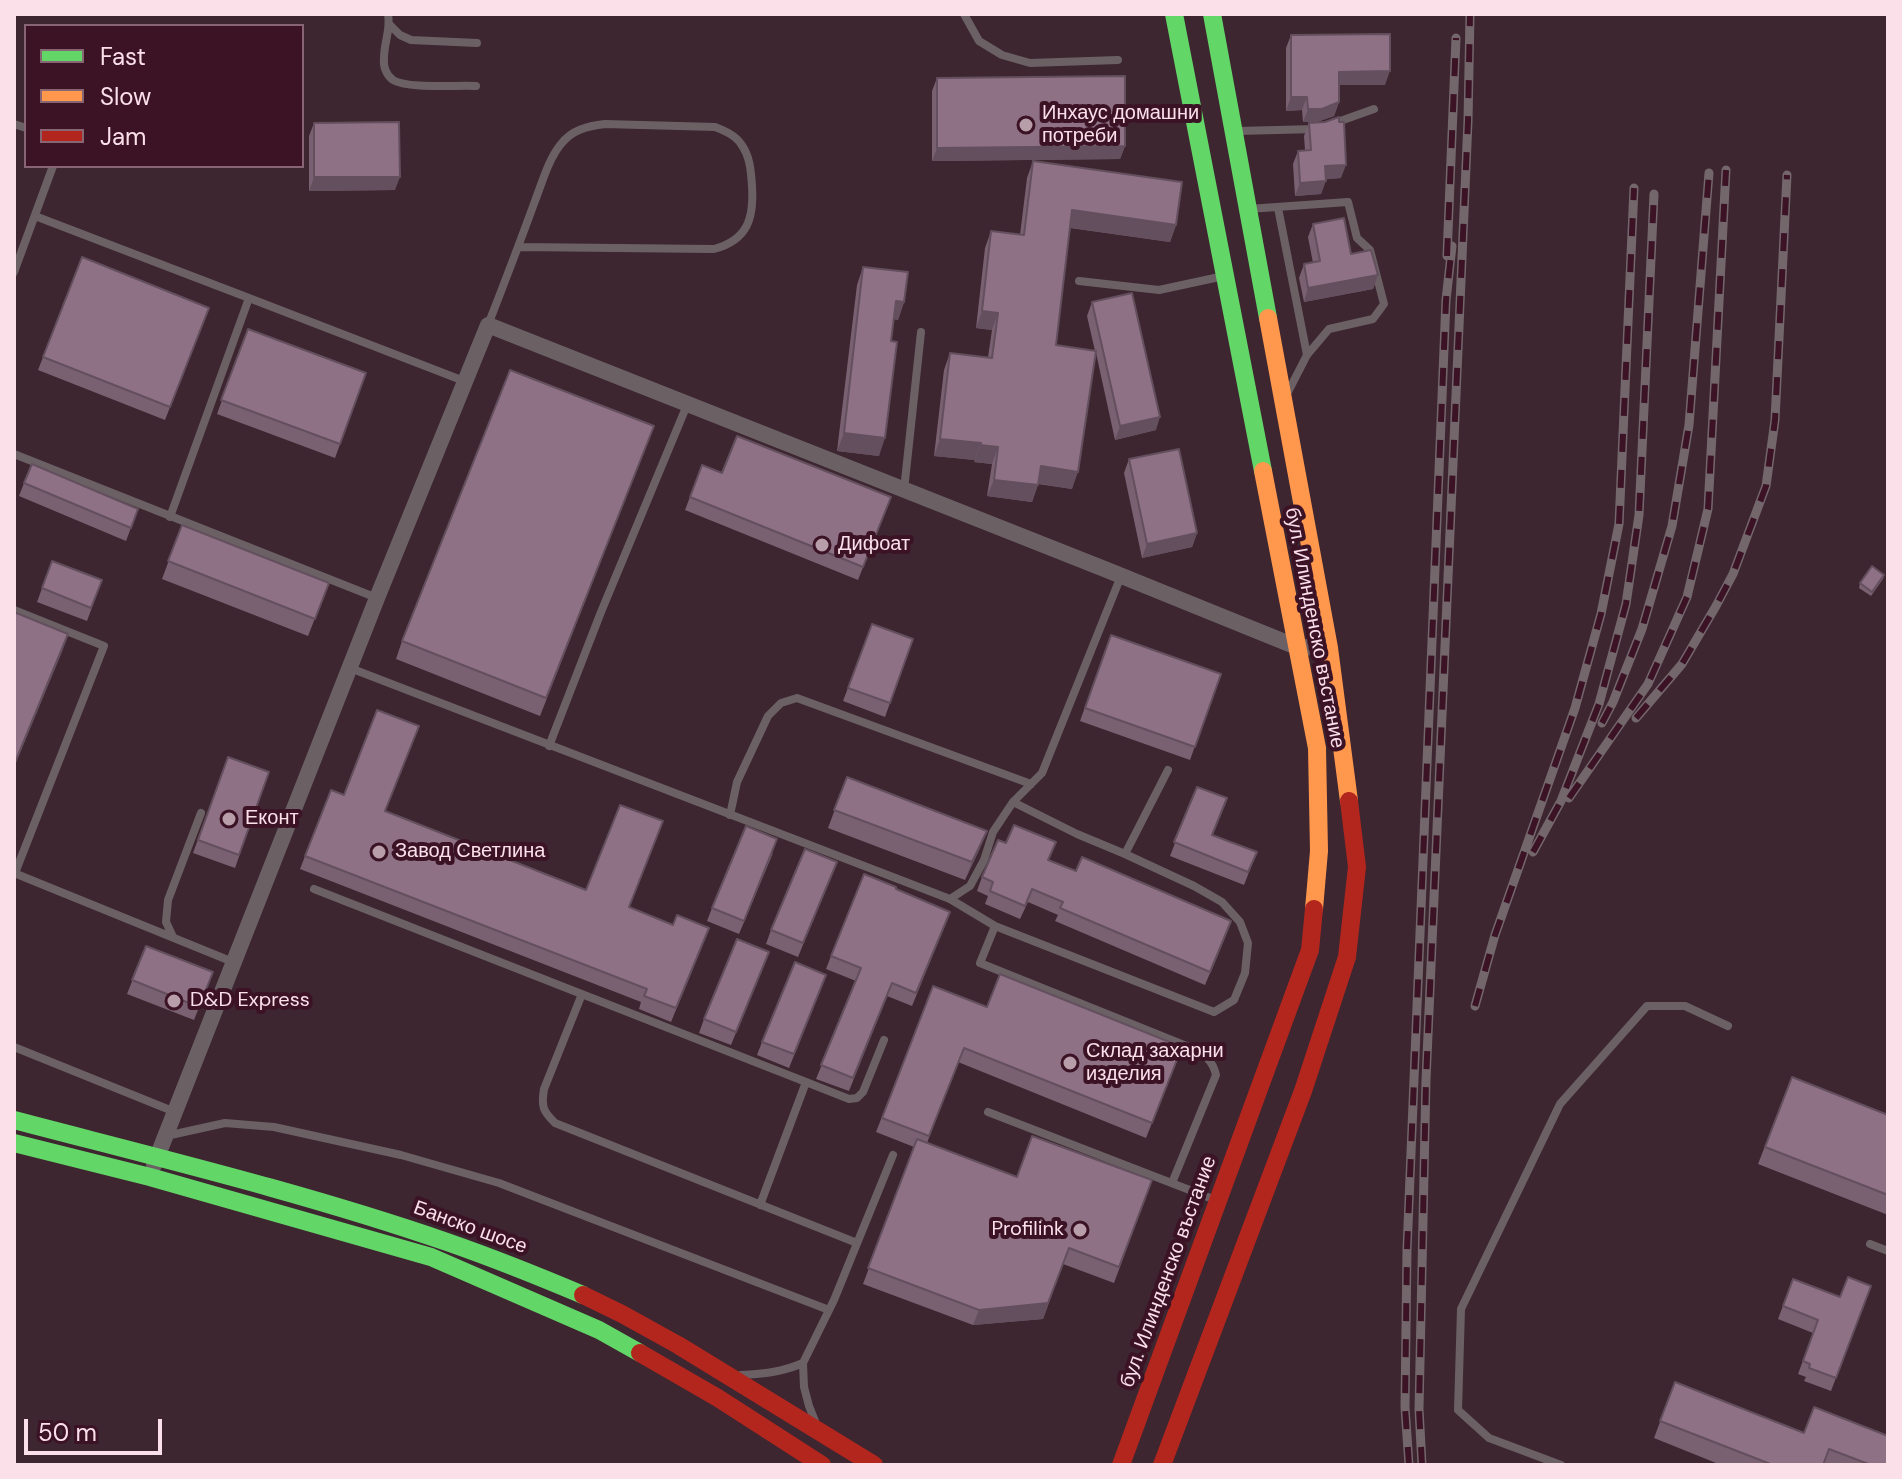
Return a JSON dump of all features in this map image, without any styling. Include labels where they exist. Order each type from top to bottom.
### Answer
[{"type":"main road","name":"бул. Илинденско въстание","points":[[1121,1465],[1310,950],[1319,851],[1317,748],[1174,14]]},
{"type":"main road","name":"бул. Илинденско въстание","points":[[1162,1465],[1303,1091],[1347,957],[1357,867],[1329,648],[1212,14]]},
{"type":"main road","name":"Банско шосе","points":[[14,1120],[321,1201],[441,1239],[587,1297],[730,1375],[874,1465]]},
{"type":"main road","name":"Банско шосе","points":[[14,1143],[150,1177],[431,1257],[599,1330],[718,1398],[822,1465]]},
{"type":"main road","points":[[1113,1465],[1135,1428]]},
{"type":"street","points":[[150,1177],[377,598],[488,325],[1297,647],[1329,648]]},
{"type":"lane","points":[[388,14],[390,25],[383,56],[384,68],[391,79],[405,85],[476,86]]},
{"type":"lane","points":[[964,14],[979,41],[1002,55],[1030,63],[1118,60]]},
{"type":"lane","points":[[390,25],[411,40],[477,43]]},
{"type":"lane","points":[[1233,131],[1318,129],[1374,109]]},
{"type":"lane","points":[[488,325],[551,159],[573,132],[605,124],[715,127],[728,132],[740,142],[746,155],[751,169],[753,205],[750,220],[740,236],[729,245],[714,249],[518,247]]},
{"type":"lane","points":[[14,272],[52,168]]},
{"type":"lane","points":[[1248,209],[1348,202],[1357,238],[1370,250],[1384,304],[1373,319],[1329,329],[1307,355],[1283,403]]},
{"type":"lane","points":[[1278,208],[1307,355]]},
{"type":"lane","points":[[35,216],[464,382]]},
{"type":"lane","points":[[1079,281],[1159,290],[1224,276]]},
{"type":"lane","points":[[170,517],[249,298]]},
{"type":"lane","points":[[904,490],[921,332]]},
{"type":"lane","points":[[549,746],[687,405]]},
{"type":"lane","points":[[14,454],[377,598]]},
{"type":"lane","points":[[950,899],[970,886],[984,860],[993,832],[1013,802],[1042,773],[1121,576]]},
{"type":"lane","points":[[14,610],[104,646],[14,873],[234,963]]},
{"type":"lane","points":[[350,668],[950,899],[995,926],[1214,1012],[1234,1000],[1245,973],[1248,943],[1240,922],[1222,902],[1013,802]]},
{"type":"lane","points":[[730,815],[737,782],[768,716],[781,703],[797,698],[1031,784]]},
{"type":"lane","points":[[1125,854],[1168,770]]},
{"type":"lane","points":[[174,938],[166,922],[168,900],[201,813]]},
{"type":"lane","points":[[314,889],[849,1099],[857,1098],[863,1092],[884,1040]]},
{"type":"lane","points":[[995,926],[980,963],[1189,1047],[1214,1064],[1216,1075],[1172,1183]]},
{"type":"lane","points":[[582,994],[544,1089],[542,1104],[555,1123],[857,1243]]},
{"type":"lane","points":[[1561,1465],[1489,1438],[1458,1410],[1461,1309],[1560,1104],[1647,1006],[1685,1006],[1728,1026]]},
{"type":"lane","points":[[14,1047],[175,1112]]},
{"type":"lane","points":[[760,1205],[806,1082]]},
{"type":"lane","points":[[988,1112],[1219,1201]]},
{"type":"lane","points":[[165,1136],[225,1123],[274,1127],[401,1155],[499,1183],[829,1310]]},
{"type":"lane","points":[[820,1432],[804,1387],[803,1363],[829,1310],[893,1155]]},
{"type":"lane","points":[[1870,1244],[1888,1251]]},
{"type":"lane","points":[[730,1375],[768,1374],[803,1363]]},
{"type":"building","points":[[1390,34],[1390,71],[1339,72],[1339,102],[1322,109],[1308,109],[1307,97],[1291,97],[1291,35]]},
{"type":"building","name":"Инхаус домашни потреби","points":[[1125,76],[1125,146],[937,148],[937,78]]},
{"type":"building","points":[[1339,117],[1339,122],[1344,122],[1346,165],[1325,166],[1326,181],[1300,183],[1298,151],[1311,150],[1309,123]]},
{"type":"building","points":[[399,122],[400,177],[314,177],[314,123]]},
{"type":"building","points":[[1033,161],[1182,182],[1176,225],[1072,210],[1056,345],[1096,351],[1078,472],[1041,466],[1038,485],[994,480],[998,447],[940,439],[950,353],[992,358],[998,313],[982,311],[991,231],[1024,235]]},
{"type":"building","points":[[1344,218],[1351,254],[1371,250],[1378,275],[1308,288],[1304,264],[1320,261],[1313,224]]},
{"type":"building","points":[[82,257],[209,308],[170,407],[43,357]]},
{"type":"building","points":[[863,267],[908,272],[904,302],[896,301],[891,341],[897,342],[885,438],[844,433]]},
{"type":"building","points":[[1132,293],[1160,417],[1120,426],[1092,302]]},
{"type":"building","points":[[248,329],[366,373],[340,444],[221,400]]},
{"type":"building","points":[[510,370],[654,426],[546,698],[402,641]]},
{"type":"building","name":"Дифоат","points":[[737,436],[891,497],[863,567],[690,497],[702,465],[722,473]]},
{"type":"building","points":[[1179,449],[1197,533],[1147,544],[1129,459]]},
{"type":"building","points":[[32,464],[138,509],[131,528],[24,483]]},
{"type":"building","points":[[182,525],[329,583],[315,619],[168,561]]},
{"type":"building","points":[[52,561],[102,580],[91,608],[42,588]]},
{"type":"building","points":[[1872,566],[1884,575],[1872,592],[1860,583]]},
{"type":"building","points":[[14,612],[68,634],[14,765]]},
{"type":"building","points":[[872,624],[913,639],[890,703],[848,688]]},
{"type":"building","points":[[1111,635],[1221,674],[1195,747],[1085,708]]},
{"type":"building","name":"Завод Светлина","points":[[377,710],[419,726],[385,811],[586,890],[620,805],[663,821],[629,907],[673,925],[677,915],[709,928],[676,1008],[644,996],[647,989],[305,856],[331,790],[344,795]]},
{"type":"building","name":"Еконт","points":[[228,757],[269,772],[239,855],[198,840]]},
{"type":"building","points":[[847,777],[987,831],[972,862],[834,810]]},
{"type":"building","points":[[1197,787],[1227,798],[1212,835],[1257,852],[1248,872],[1174,842]]},
{"type":"building","points":[[1014,825],[1056,842],[1048,860],[1076,871],[1082,857],[1231,921],[1210,972],[1060,908],[1063,902],[1032,889],[1025,906],[990,891],[993,882],[982,877],[998,840],[1006,843]]},
{"type":"building","points":[[746,826],[777,839],[744,921],[712,908]]},
{"type":"building","points":[[805,849],[837,862],[803,943],[771,930]]},
{"type":"building","points":[[864,874],[950,912],[916,993],[892,983],[853,1078],[821,1065],[861,968],[831,956]]},
{"type":"building","points":[[737,939],[769,952],[736,1032],[704,1019]]},
{"type":"building","points":[[146,946],[213,972],[199,1007],[132,980]]},
{"type":"building","points":[[795,962],[826,975],[794,1054],[762,1042]]},
{"type":"building","points":[[1000,974],[1182,1047],[1152,1123],[964,1048],[929,1136],[882,1118],[933,986],[987,1007]]},
{"type":"building","points":[[1792,1077],[1888,1115],[1888,1195],[1765,1147]]},
{"type":"building","points":[[1032,1136],[1152,1180],[1119,1267],[1069,1248],[1048,1303],[979,1310],[868,1268],[917,1139],[1017,1177]]},
{"type":"building","points":[[1848,1277],[1871,1286],[1836,1378],[1809,1368],[1810,1364],[1803,1361],[1818,1320],[1783,1306],[1793,1279],[1840,1297]]},
{"type":"building","points":[[1675,1382],[1804,1433],[1814,1407],[1888,1436],[1888,1465],[1871,1465],[1829,1449],[1823,1465],[1773,1465],[1660,1421]]},
{"type":"railway","points":[[1422,1465],[1419,1409],[1426,1080],[1468,121],[1470,14]]},
{"type":"railway","points":[[1447,256],[1456,38]]},
{"type":"railway","points":[[1569,798],[1648,684],[1687,597],[1708,509],[1726,170]]},
{"type":"railway","points":[[1602,723],[1642,629],[1672,526],[1689,425],[1709,173]]},
{"type":"railway","points":[[1636,718],[1682,664],[1716,606],[1733,574],[1766,486],[1775,420],[1787,175]]},
{"type":"railway","points":[[1475,1006],[1495,935],[1575,708],[1601,614],[1619,524],[1634,188]]},
{"type":"railway","points":[[1533,852],[1561,801],[1599,704],[1626,604],[1639,515],[1654,194]]},
{"type":"railway","points":[[1409,1465],[1405,1407],[1407,1250],[1446,300],[1452,246]]},
{"type":"traffic: fast","points":[[1174,14],[1263,471]]},
{"type":"traffic: fast","points":[[1212,14],[1268,318]]},
{"type":"traffic: fast","points":[[14,1120],[232,1177],[394,1224],[583,1295]]},
{"type":"traffic: fast","points":[[14,1143],[150,1177],[431,1257],[599,1330],[640,1353]]},
{"type":"traffic: slow","points":[[1268,318],[1329,648],[1349,801]]},
{"type":"traffic: slow","points":[[1263,471],[1317,748],[1319,851],[1314,909]]},
{"type":"traffic: jam","points":[[1162,1465],[1303,1091],[1347,957],[1357,867],[1349,801]]},
{"type":"traffic: jam","points":[[1121,1465],[1310,950],[1314,909]]},
{"type":"traffic: jam","points":[[583,1295],[678,1345],[874,1465]]},
{"type":"traffic: jam","points":[[640,1353],[718,1398],[822,1465]]},
{"type":"place","name":"Инхаус домашни потреби","points":[[1026,125]]},
{"type":"place","name":"Дифоат","points":[[822,545]]},
{"type":"place","name":"Еконт","points":[[229,819]]},
{"type":"place","name":"Завод Светлина","points":[[379,852]]},
{"type":"place","name":"D&D Express","points":[[174,1001]]},
{"type":"place","name":"Склад захарни изделия","points":[[1070,1063]]},
{"type":"place","name":"Profilink","points":[[1080,1230]]}]
